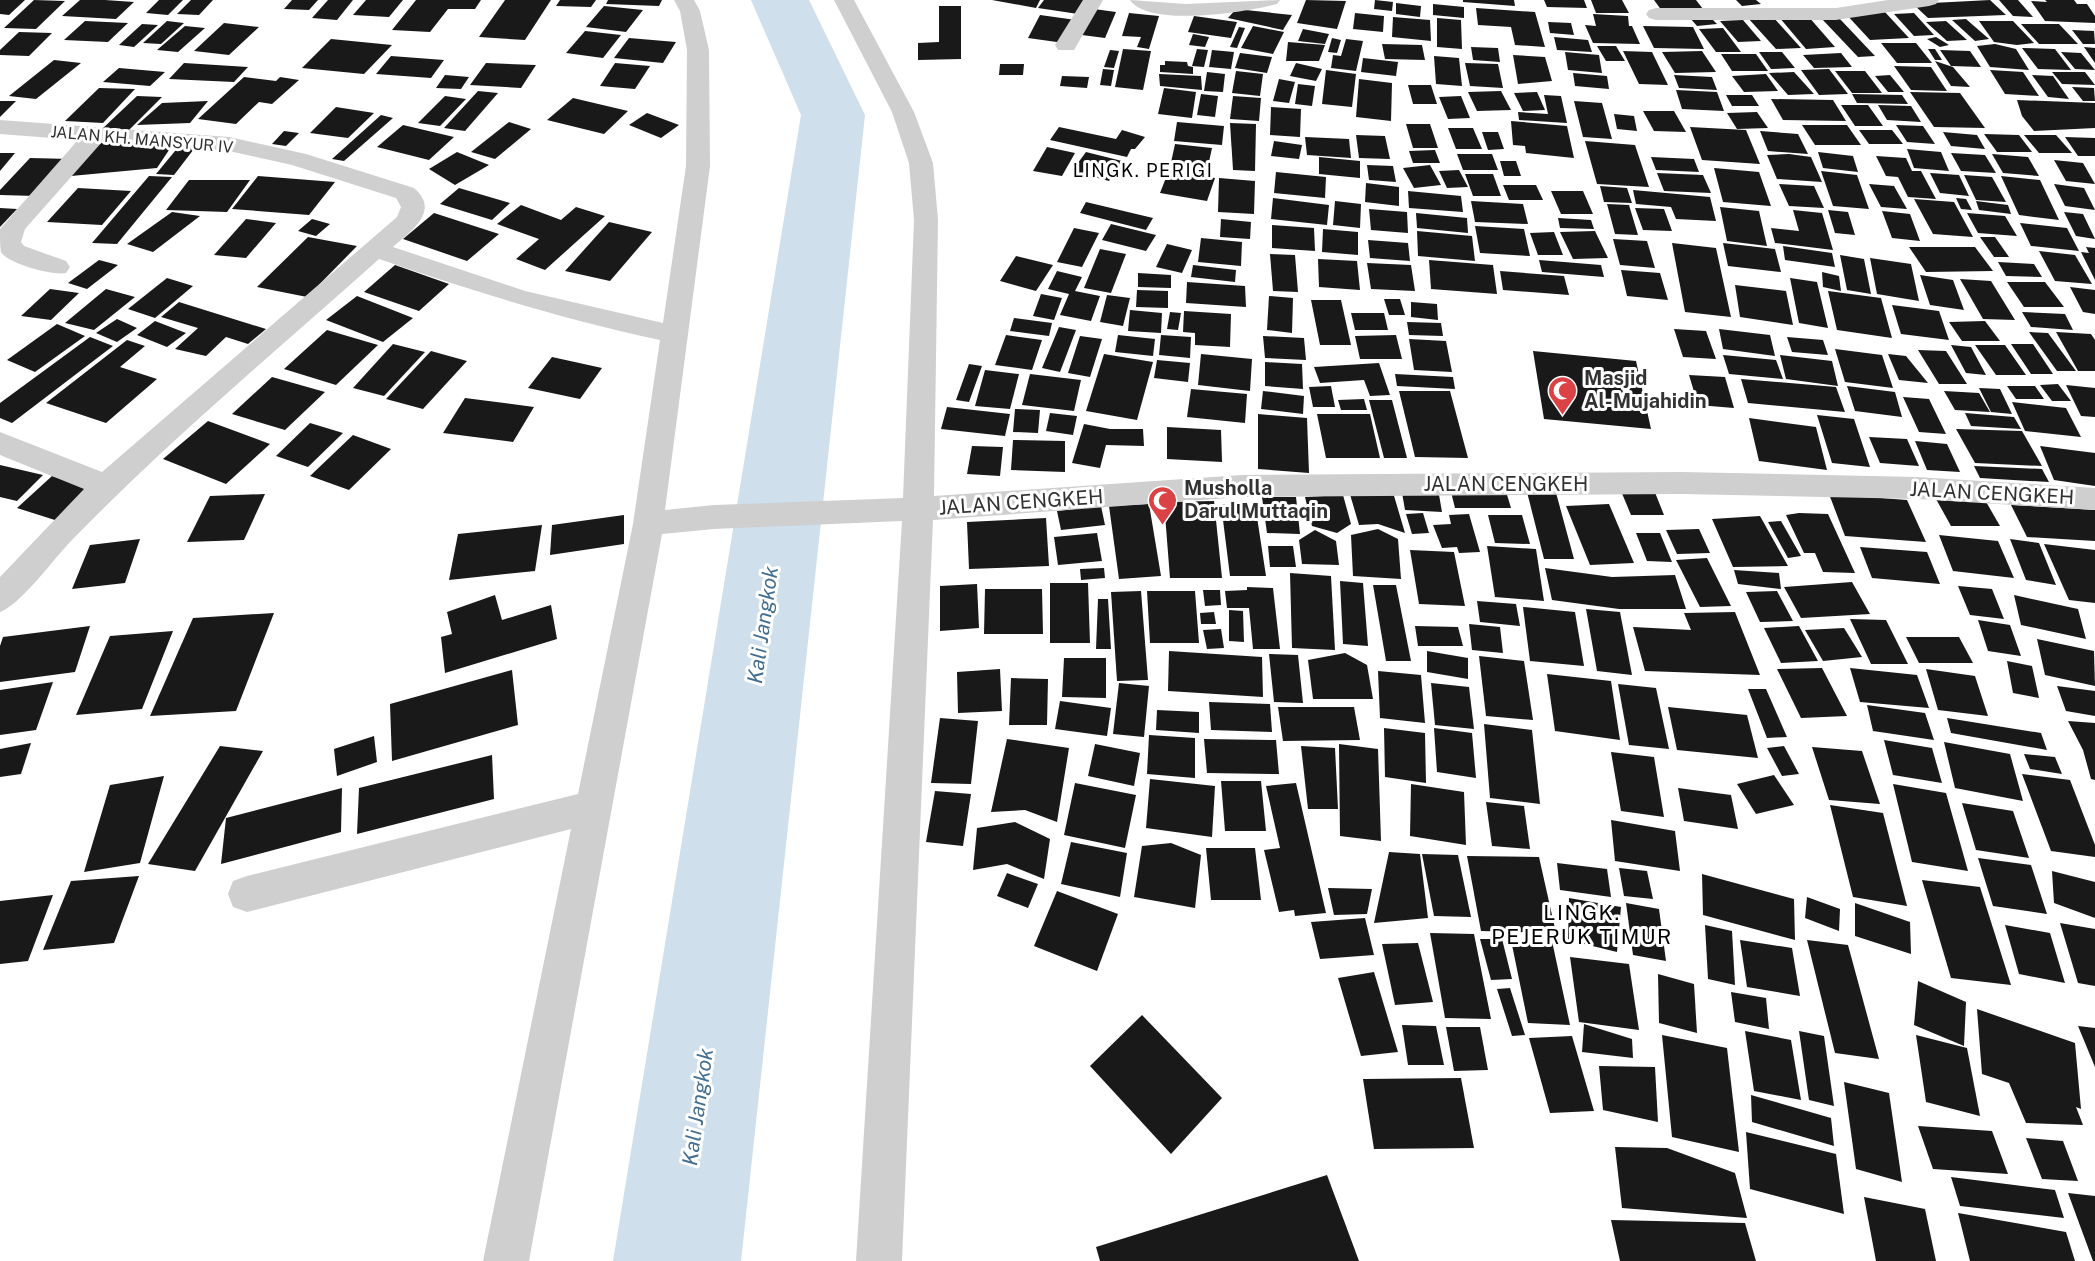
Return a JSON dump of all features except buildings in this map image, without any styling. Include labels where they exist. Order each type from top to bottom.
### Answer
[{"type":"street","points":[[506,1261],[648,524],[698,166],[698,50],[690,11],[684,0]]},
{"type":"street","points":[[843,0],[903,112],[921,163],[926,220],[918,509],[879,1261]]},
{"type":"street","points":[[1065,45],[1093,0]]},
{"type":"street","points":[[1140,0],[1161,7],[1185,9],[1270,0]]},
{"type":"street","points":[[1656,14],[1836,14],[1929,0]]},
{"type":"street","name":"JALAN KH. MANSYUR IV","points":[[0,127],[229,144],[298,159],[405,193],[412,198],[414,207],[408,219],[374,249]]},
{"type":"street","points":[[57,267],[15,252],[8,243],[13,227],[96,134]]},
{"type":"street","points":[[0,599],[34,559],[106,486],[374,249],[517,297],[588,316],[674,334]]},
{"type":"street","points":[[0,443],[106,486]]},
{"type":"street","name":"JALAN CENGKEH","points":[[648,524],[714,517],[918,509],[1242,486],[1682,483],[1917,488],[2095,499]]},
{"type":"street","points":[[247,894],[593,807]]},
{"type":"waterway","name":"Kali Jangkok","points":[[677,1261],[833,115],[780,0]]},
{"type":"place","name":"Masjid Al-Mujahidin","points":[[1563,416]]},
{"type":"place","name":"Musholla Darul Muttaqin","points":[[1163,526]]},
{"type":"district","name":"LINGK. PERIGI","points":[[1143,171]]},
{"type":"district","name":"LINGK. PEJERUK TIMUR","points":[[1582,925]]}]
